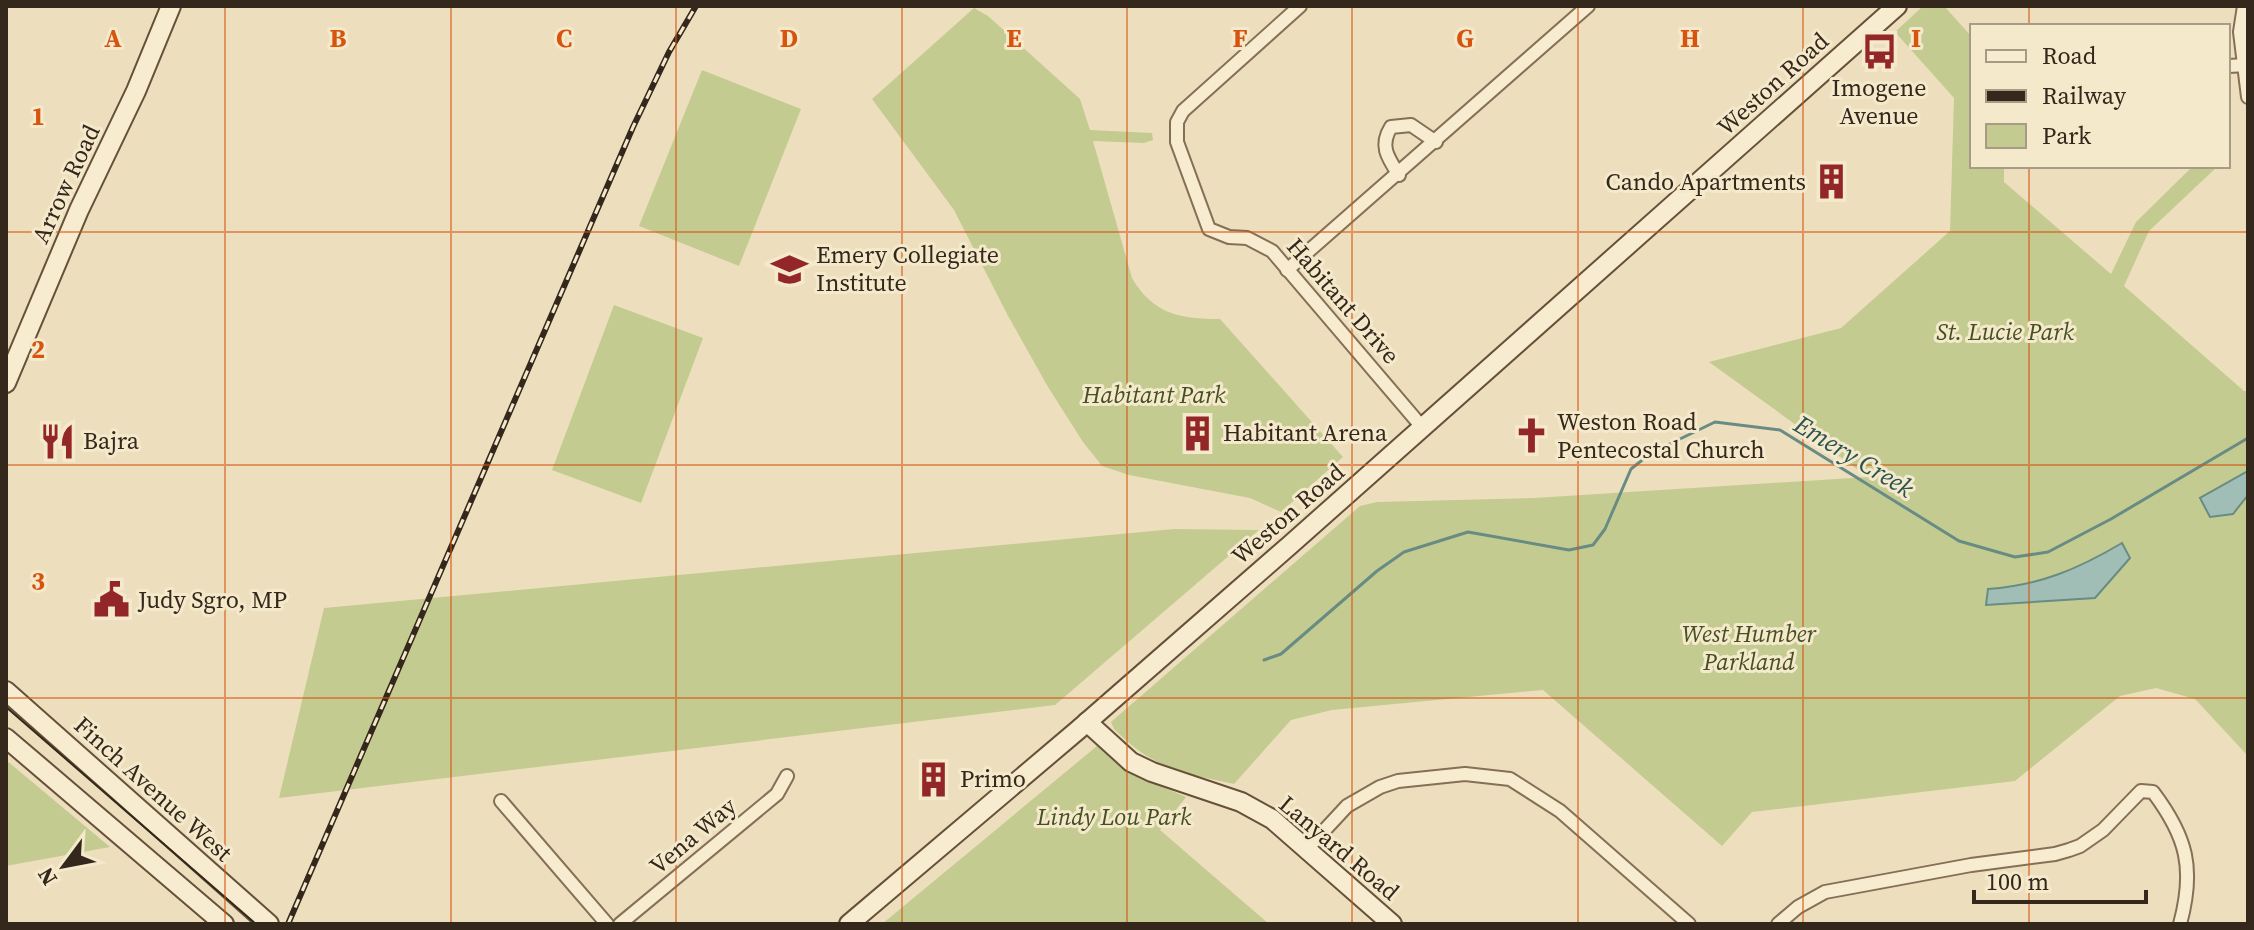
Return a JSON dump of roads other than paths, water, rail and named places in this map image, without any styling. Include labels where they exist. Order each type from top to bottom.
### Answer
[{"type":"main road","name":"Arrow Road","points":[[6,383],[79,210],[136,91],[171,6]]},
{"type":"main road","name":"Weston Road","points":[[849,924],[1087,722],[1891,8]]},
{"type":"main road","name":"Finch Avenue West","points":[[6,691],[269,924]]},
{"type":"main road","name":"Lanyard Road","points":[[1087,722],[1131,762],[1241,802],[1272,819],[1392,924]]},
{"type":"main road","points":[[6,738],[224,924]]},
{"type":"street","name":"Habitant Drive","points":[[1300,6],[1183,111],[1177,122],[1182,157],[1209,229],[1229,237],[1247,238],[1272,251],[1422,427]]},
{"type":"street","points":[[2244,6],[2240,32],[2248,97]]},
{"type":"street","points":[[1287,270],[1399,175],[1586,7]]},
{"type":"street","points":[[1399,175],[1385,154],[1385,137],[1391,127],[1411,125],[1436,142]]},
{"type":"street","points":[[1308,848],[1347,806],[1380,787],[1398,781],[1465,774],[1510,779],[1560,811],[1689,924]]},
{"type":"street","name":"Vena Way","points":[[620,924],[777,794],[787,776]]},
{"type":"street","points":[[1778,924],[1798,907],[1825,892],[1971,865],[2055,854],[2080,846],[2112,822],[2141,791],[2149,790],[2174,822],[2187,860],[2186,898],[2180,924]]},
{"type":"street","points":[[501,801],[607,924]]},
{"type":"water","points":[[2248,471],[2248,495],[2233,514],[2210,517],[2200,498]]},
{"type":"water","points":[[2122,543],[2130,558],[2095,598],[1986,605],[1988,589],[2042,580],[2090,561]]},
{"type":"waterway","name":"Emery Creek","points":[[1264,660],[1281,654],[1377,571],[1404,552],[1468,532],[1569,550],[1593,545],[1605,529],[1631,469],[1651,453],[1715,422],[1780,430],[1959,541],[2015,557],[2048,552],[2111,519],[2248,438]]},
{"type":"tram line","points":[[6,707],[256,924]]},
{"type":"railway","points":[[288,924],[633,127],[669,52],[696,6]]},
{"type":"place","name":"Imogene Avenue","points":[[1879,51]]},
{"type":"place","name":"Cando Apartments","points":[[1832,182]]},
{"type":"place","name":"Emery Collegiate Institute","points":[[790,269]]},
{"type":"place","name":"Habitant Arena","points":[[1197,433]]},
{"type":"place","name":"Weston Road Pentecostal Church","points":[[1531,436]]},
{"type":"place","name":"Bajra","points":[[57,441]]},
{"type":"place","name":"Judy Sgro, MP","points":[[112,600]]},
{"type":"place","name":"Primo","points":[[934,779]]},
{"type":"park label","name":"St. Lucie Park","points":[[2005,332]]},
{"type":"park label","name":"Habitant Park","points":[[1154,395]]},
{"type":"park label","name":"West Humber Parkland","points":[[1749,648]]},
{"type":"park label","name":"Lindy Lou Park","points":[[1114,817]]}]
